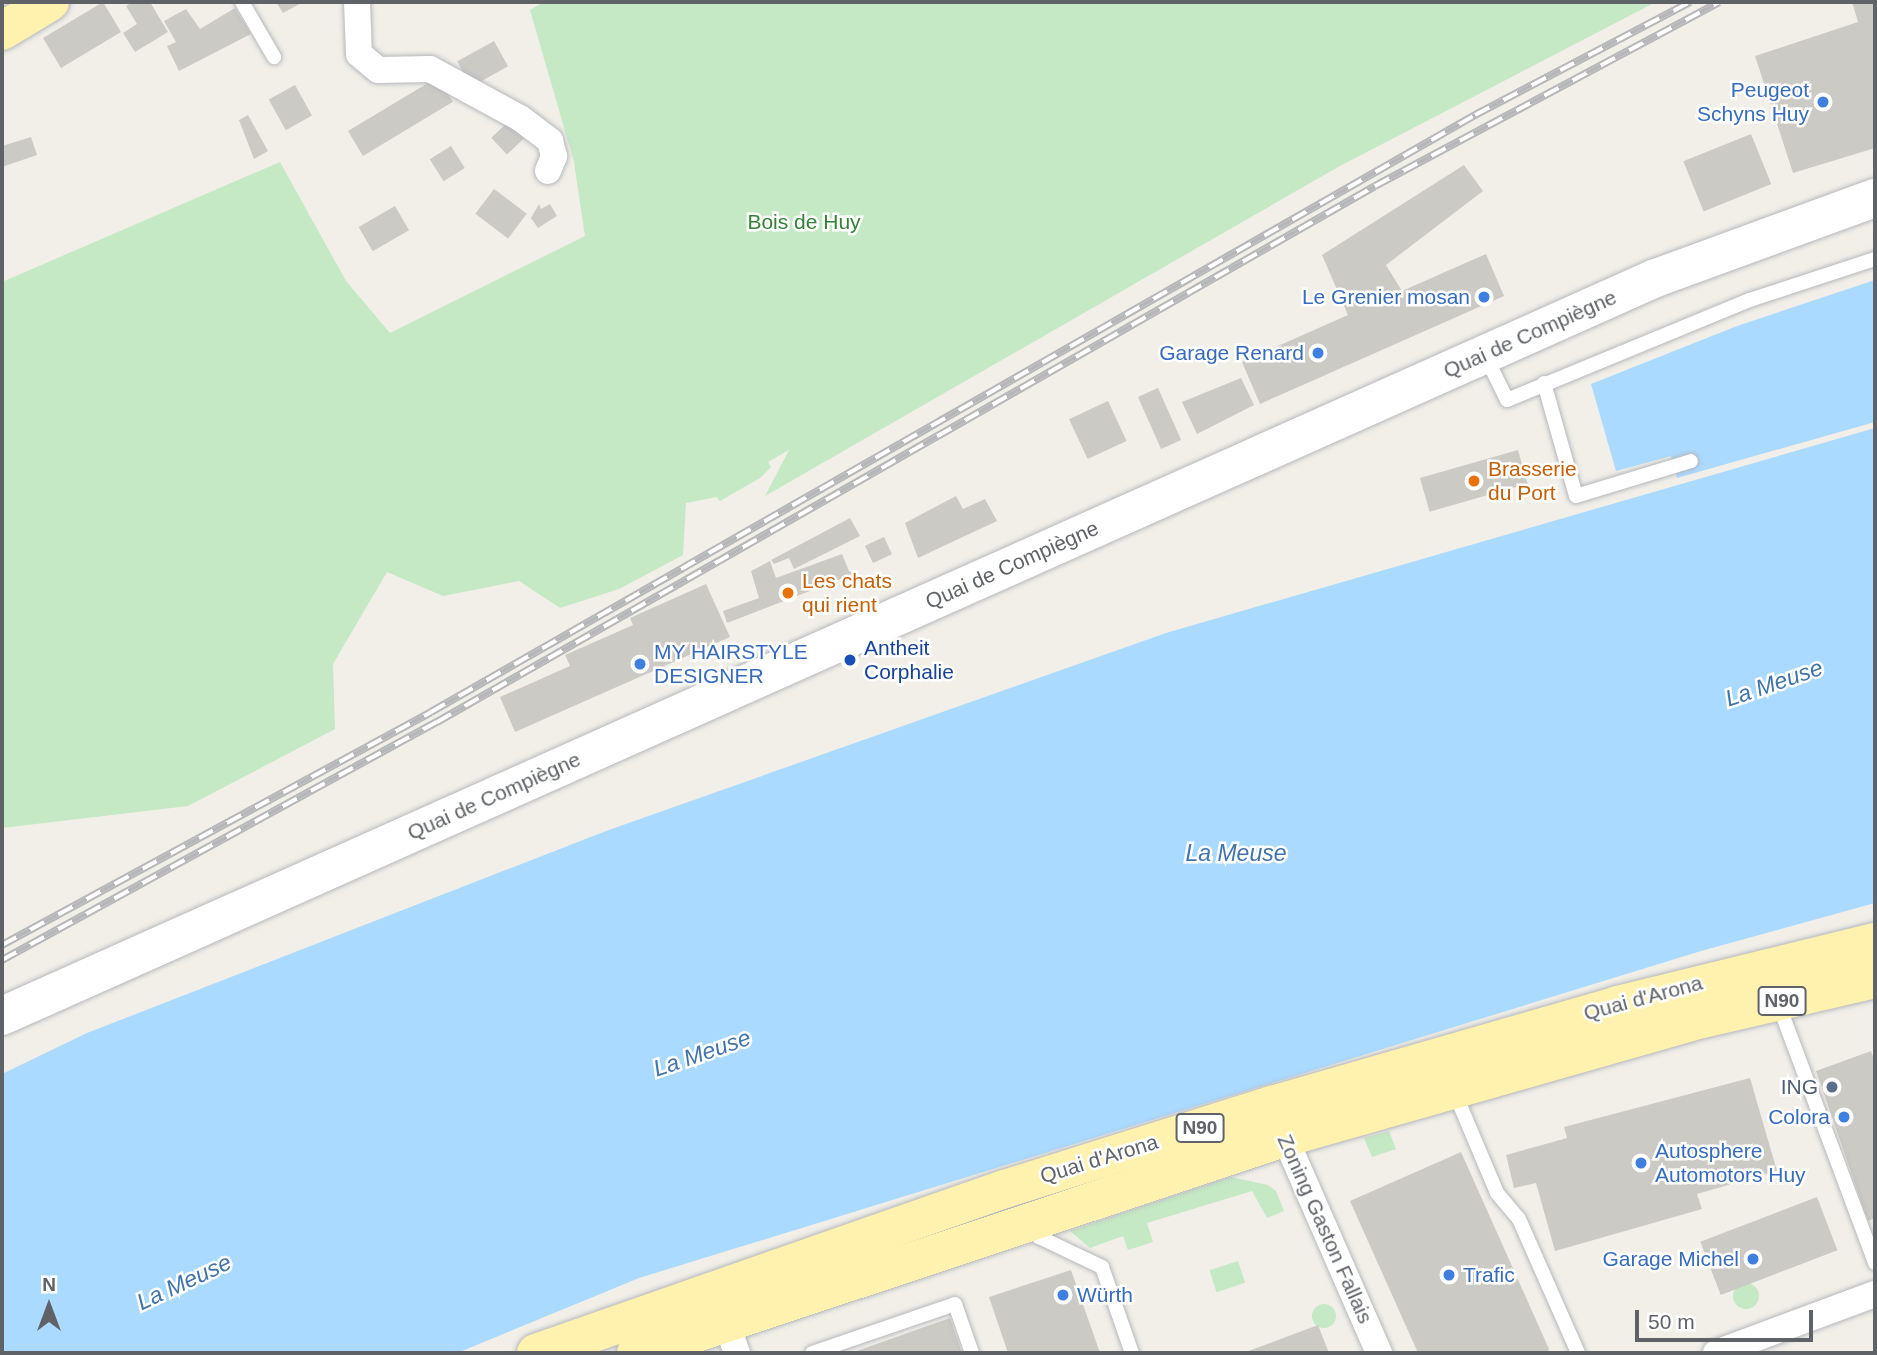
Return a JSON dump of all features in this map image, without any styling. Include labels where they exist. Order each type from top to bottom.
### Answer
[{"type":"main road","points":[[2,31],[50,2]]},
{"type":"main road","name":"Quai de Compiègne","points":[[2,1016],[1656,278],[1875,198]]},
{"type":"main road","name":"Quai d'Arona","points":[[1278,1121],[1454,1089],[1777,1002],[1873,959]]},
{"type":"main road","name":"Quai d'Arona","points":[[636,1353],[725,1321],[1027,1202],[1278,1121],[1441,1053],[1706,981],[1873,959]]},
{"type":"main road","name":"Quai d'Arona","points":[[536,1353],[725,1321]]},
{"type":"street","points":[[357,2],[359,54],[377,70],[430,69],[520,118],[550,141],[554,156],[548,171]]},
{"type":"street","name":"Zoning Gaston Fallais","points":[[1278,1121],[1379,1353]]},
{"type":"street","points":[[1716,1353],[1875,1294]]},
{"type":"lane","points":[[242,2],[274,57]]},
{"type":"lane","points":[[1484,354],[1507,400],[1750,300],[1875,259]]},
{"type":"lane","points":[[1544,383],[1576,495],[1691,461]]},
{"type":"lane","points":[[1777,1002],[1875,1263]]},
{"type":"lane","points":[[1441,1053],[1497,1193],[1520,1219],[1578,1353]]},
{"type":"lane","points":[[1027,1202],[1039,1237],[1102,1267],[1132,1353]]},
{"type":"lane","points":[[812,1353],[955,1304],[972,1353]]},
{"type":"green space","name":"Bois de Huy","points":[[544,2],[1656,2],[1338,167],[765,496],[789,450],[768,462],[771,467],[760,478],[720,501],[717,497],[686,503],[683,555],[619,589],[560,608],[519,581],[443,596],[387,572],[333,664],[335,729],[188,806],[2,828],[2,282],[280,162],[346,281],[390,333],[585,236],[574,162],[530,10]]},
{"type":"green space","points":[[1389,1131],[1396,1149],[1372,1157],[1364,1138]]},
{"type":"green space","points":[[1231,1177],[1268,1185],[1276,1191],[1284,1211],[1267,1218],[1252,1191],[1147,1223],[1153,1242],[1128,1250],[1123,1236],[1090,1248],[1070,1231]]},
{"type":"green space","points":[[1238,1261],[1245,1283],[1217,1292],[1209,1270]]},
{"type":"green space","points":[[1746,1283],[1755,1287],[1759,1296],[1755,1305],[1746,1309],[1737,1305],[1733,1296],[1737,1287]]},
{"type":"green space","points":[[1324,1304],[1332,1308],[1336,1316],[1332,1324],[1324,1328],[1316,1324],[1312,1316],[1316,1308]]},
{"type":"water","points":[[1875,280],[1875,422],[1677,478],[1671,456],[1616,471],[1591,384],[1737,326]]},
{"type":"water","name":"La Meuse","points":[[1875,428],[1875,903],[1701,951],[639,1278],[457,1353],[2,1353],[2,1074],[87,1033],[606,831],[1166,633]]},
{"type":"building","points":[[103,2],[121,32],[61,68],[43,38]]},
{"type":"building","points":[[133,2],[150,2],[168,32],[135,52],[123,33],[137,24],[126,6]]},
{"type":"building","points":[[276,2],[303,2],[283,13]]},
{"type":"building","name":"Peugeot Schyns Huy","points":[[1852,2],[1875,2],[1875,148],[1793,173],[1755,56],[1858,22]]},
{"type":"building","points":[[235,8],[251,34],[179,71],[167,46],[176,42],[164,21],[186,9],[200,29]]},
{"type":"building","points":[[494,41],[508,66],[471,87],[457,61]]},
{"type":"building","points":[[438,77],[453,102],[363,156],[348,131]]},
{"type":"building","points":[[295,85],[312,116],[286,130],[269,100]]},
{"type":"building","points":[[248,115],[268,151],[254,159],[239,120]]},
{"type":"building","points":[[508,122],[524,139],[507,155],[491,138]]},
{"type":"building","points":[[1751,134],[1771,184],[1704,211],[1683,161]]},
{"type":"building","points":[[31,137],[37,155],[2,167],[2,146]]},
{"type":"building","points":[[451,146],[465,168],[444,181],[430,159]]},
{"type":"building","points":[[1464,165],[1483,191],[1386,265],[1402,291],[1486,254],[1504,296],[1260,404],[1242,362],[1348,315],[1322,255]]},
{"type":"building","points":[[494,189],[527,214],[508,238],[475,214]]},
{"type":"building","points":[[539,204],[541,209],[550,204],[557,216],[538,228],[531,218]]},
{"type":"building","points":[[395,206],[409,230],[373,251],[359,227]]},
{"type":"building","points":[[1241,378],[1254,405],[1197,434],[1182,402]]},
{"type":"building","points":[[1158,388],[1181,440],[1161,449],[1138,397]]},
{"type":"building","points":[[1108,401],[1127,441],[1088,459],[1069,419]]},
{"type":"building","name":"Brasserie du Port","points":[[1518,450],[1528,484],[1430,512],[1420,478]]},
{"type":"building","points":[[956,496],[963,509],[985,499],[997,521],[918,558],[905,523]]},
{"type":"building","points":[[850,518],[860,536],[794,569],[789,558],[774,564],[771,560]]},
{"type":"building","points":[[884,537],[892,554],[873,563],[865,546]]},
{"type":"building","points":[[842,554],[849,571],[857,575],[853,580],[846,577],[727,623],[723,611],[759,598],[751,571],[770,561],[776,578]]},
{"type":"building","points":[[706,584],[730,637],[515,732],[500,697],[570,666],[565,655],[633,625],[630,618]]},
{"type":"building","points":[[1871,1051],[1875,1062],[1875,1218],[1868,1221],[1816,1071]]},
{"type":"building","name":"Autosphere Automotors Huy","points":[[1750,1078],[1777,1171],[1697,1194],[1702,1209],[1555,1251],[1536,1183],[1514,1188],[1506,1155],[1567,1138],[1564,1127]]},
{"type":"building","name":"Trafic","points":[[1461,1152],[1549,1349],[1547,1353],[1418,1353],[1350,1201]]},
{"type":"building","points":[[1817,1197],[1837,1250],[1721,1295],[1700,1242]]},
{"type":"building","points":[[1071,1270],[1100,1353],[1008,1353],[989,1297]]},
{"type":"building","points":[[950,1318],[962,1353],[851,1353]]},
{"type":"building","points":[[1318,1325],[1329,1353],[1243,1353]]},
{"type":"railway","points":[[2,945],[431,712],[1475,115],[1690,2]]},
{"type":"railway","points":[[2,960],[437,722],[1375,186],[1719,2]]},
{"type":"place","name":"Peugeot Schyns Huy","points":[[1823,102]]},
{"type":"place","name":"Le Grenier mosan","points":[[1484,297]]},
{"type":"place","name":"Garage Renard","points":[[1318,353]]},
{"type":"place","name":"Brasserie du Port","points":[[1474,481]]},
{"type":"place","name":"Les chats qui rient","points":[[788,593]]},
{"type":"place","name":"Antheit Corphalie","points":[[850,660]]},
{"type":"place","name":"MY HAIRSTYLE DESIGNER","points":[[640,664]]},
{"type":"place","name":"ING","points":[[1832,1087]]},
{"type":"place","name":"Colora","points":[[1844,1117]]},
{"type":"place","name":"Autosphere Automotors Huy","points":[[1641,1163]]},
{"type":"place","name":"Garage Michel","points":[[1753,1259]]},
{"type":"place","name":"Trafic","points":[[1449,1275]]},
{"type":"place","name":"Würth","points":[[1063,1295]]}]
